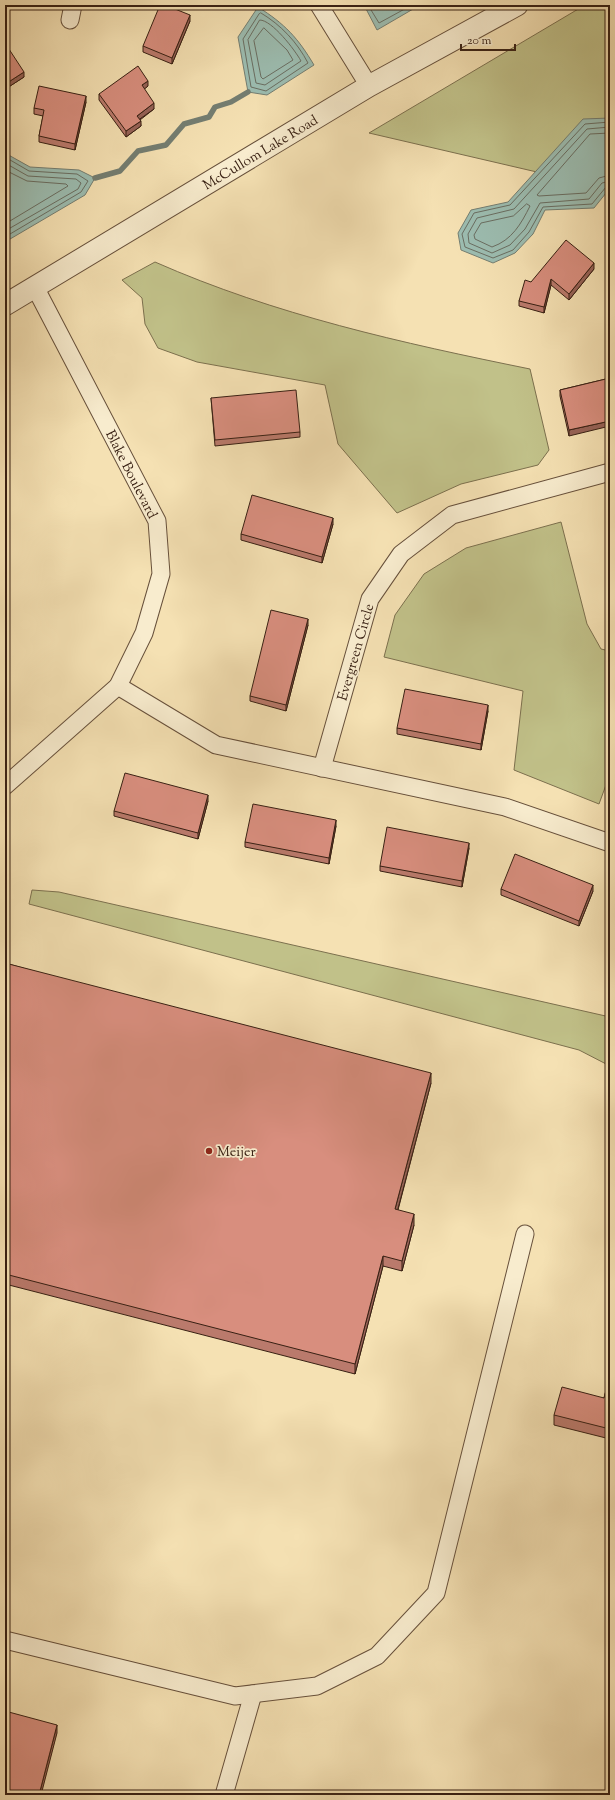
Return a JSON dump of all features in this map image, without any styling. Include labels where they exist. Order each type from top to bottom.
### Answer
[{"type":"street","points":[[319,5],[369,86]]},
{"type":"street","name":"McCullom Lake Road","points":[[5,305],[369,86],[517,5]]},
{"type":"street","name":"Blake Boulevard","points":[[5,786],[118,686],[144,633],[162,574],[157,521],[35,287]]},
{"type":"street","name":"Evergreen Circle","points":[[322,768],[370,598],[401,554],[452,515],[610,472]]},
{"type":"street","points":[[118,686],[216,745],[505,807],[610,843]]},
{"type":"street","points":[[5,1640],[235,1696],[317,1686],[377,1656],[436,1593],[525,1234]]},
{"type":"street","points":[[224,1795],[253,1694]]},
{"type":"green space","points":[[585,5],[610,5],[610,189],[369,133]]},
{"type":"green space","points":[[155,262],[200,281],[246,297],[340,326],[434,349],[530,369],[549,450],[538,465],[461,484],[397,513],[338,444],[325,385],[197,362],[158,348],[145,324],[142,298],[122,280]]},
{"type":"green space","points":[[561,522],[587,624],[601,649],[610,651],[610,774],[599,804],[514,770],[523,691],[384,657],[395,615],[424,574],[466,548]]},
{"type":"green space","points":[[32,890],[59,892],[610,1017],[610,1066],[579,1050],[29,904]]},
{"type":"water","points":[[364,5],[420,5],[377,30]]},
{"type":"water","points":[[258,7],[276,19],[290,32],[314,65],[267,95],[248,92],[238,37]]},
{"type":"water","points":[[610,118],[610,188],[594,208],[545,210],[533,234],[515,253],[493,263],[461,250],[458,233],[471,210],[508,202],[583,119]]},
{"type":"water","points":[[5,153],[30,167],[79,170],[95,178],[85,195],[5,242]]},
{"type":"building","points":[[160,5],[165,5],[190,15],[172,58],[143,46]]},
{"type":"building","points":[[5,43],[24,72],[7,83],[5,80]]},
{"type":"building","points":[[138,66],[148,81],[142,85],[154,103],[137,116],[141,121],[126,131],[99,94]]},
{"type":"building","points":[[39,86],[86,96],[75,144],[39,136],[44,110],[34,108]]},
{"type":"building","points":[[566,240],[594,263],[569,294],[551,279],[544,307],[519,301],[525,280],[531,282]]},
{"type":"building","points":[[610,378],[610,421],[569,430],[560,390]]},
{"type":"building","points":[[296,390],[300,432],[215,440],[211,398]]},
{"type":"building","points":[[252,495],[333,518],[322,557],[241,534]]},
{"type":"building","points":[[271,610],[308,619],[286,705],[250,696]]},
{"type":"building","points":[[405,689],[488,705],[481,744],[397,728]]},
{"type":"building","points":[[125,773],[208,795],[198,833],[114,811]]},
{"type":"building","points":[[253,804],[336,820],[329,858],[245,842]]},
{"type":"building","points":[[387,827],[469,843],[462,881],[380,866]]},
{"type":"building","points":[[515,854],[593,885],[579,921],[501,889]]},
{"type":"building","name":"Meijer","points":[[5,963],[431,1073],[395,1209],[414,1214],[402,1261],[383,1256],[355,1364],[5,1274]]},
{"type":"building","points":[[610,1375],[610,1429],[554,1415],[562,1387],[604,1398]]},
{"type":"building","points":[[5,1711],[57,1725],[39,1795],[5,1795]]},
{"type":"building","points":[[324,1791],[340,1795],[323,1795]]},
{"type":"waterway","points":[[95,178],[120,171],[138,151],[166,145],[184,124],[209,117],[215,107],[231,102],[248,92]]},
{"type":"place","name":"Meijer","points":[[209,1151]]}]
